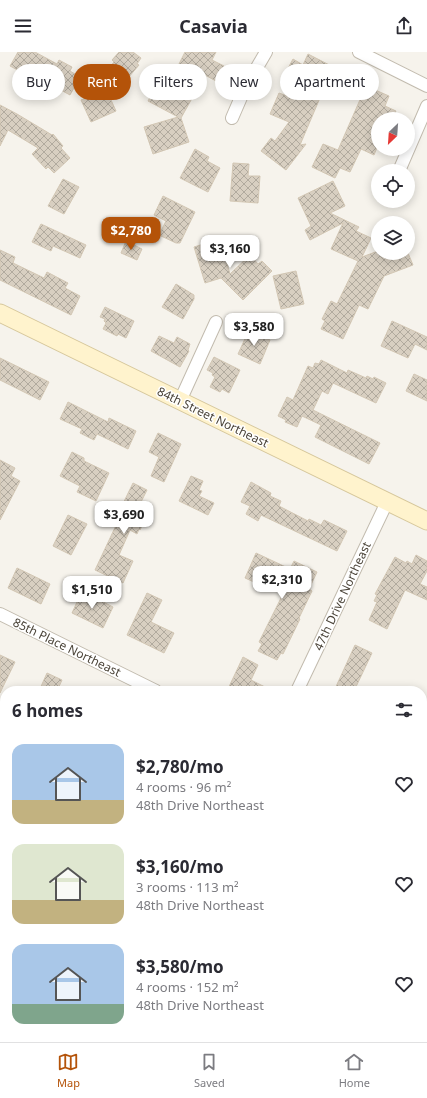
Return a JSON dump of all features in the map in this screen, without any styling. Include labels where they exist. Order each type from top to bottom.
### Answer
[{"type":"street","points":[[232,118],[244,88],[266,52]]},
{"type":"street","points":[[359,52],[427,86]]},
{"type":"street","points":[[402,164],[427,106]]},
{"type":"street","name":"84th Street Northeast","points":[[0,313],[427,521]]},
{"type":"street","points":[[180,401],[216,322]]},
{"type":"street","name":"47th Drive Northeast","points":[[299,686],[387,502]]},
{"type":"street","name":"85th Place Northeast","points":[[0,614],[146,686]]},
{"type":"building","points":[[18,52],[35,52],[57,64],[12,64],[12,67],[10,66]]},
{"type":"building","points":[[119,52],[133,52],[141,58],[137,64],[139,65],[131,74],[131,64],[112,64],[114,62],[112,60]]},
{"type":"building","points":[[185,52],[216,52],[212,60],[220,64],[215,64],[215,80],[207,76],[207,64],[179,64]]},
{"type":"building","points":[[308,54],[327,64],[303,64]]},
{"type":"building","points":[[293,59],[301,64],[290,64]]},
{"type":"building","points":[[59,60],[72,67],[70,71],[73,73],[73,90],[70,95],[65,92],[65,64],[57,64]]},
{"type":"building","points":[[379,92],[389,96],[385,106],[396,112],[371,112],[371,154],[361,149],[350,172],[340,168],[335,178],[312,167],[323,144],[338,150],[360,100],[379,100]]},
{"type":"building","points":[[279,93],[280,100],[319,100],[300,145],[306,144],[286,170],[261,151],[271,138],[275,141],[289,122],[270,114]]},
{"type":"building","points":[[81,100],[111,100],[116,111],[91,122]]},
{"type":"building","points":[[191,100],[181,118],[189,142],[153,154],[144,127],[178,117],[148,101]]},
{"type":"building","points":[[0,105],[52,135],[53,134],[63,146],[61,148],[70,158],[54,173],[48,167],[46,169],[32,154],[38,148],[8,130],[0,146]]},
{"type":"building","points":[[195,149],[209,157],[207,161],[220,168],[208,192],[180,178]]},
{"type":"building","points":[[233,163],[249,164],[248,176],[260,176],[258,203],[230,201]]},
{"type":"building","points":[[63,179],[79,187],[64,214],[48,206]]},
{"type":"building","points":[[333,181],[345,206],[330,213],[359,227],[356,231],[371,238],[362,257],[371,254],[371,260],[411,260],[413,265],[384,276],[368,309],[359,305],[343,339],[321,329],[325,321],[322,319],[331,301],[337,304],[358,261],[331,249],[343,223],[310,240],[305,230],[311,226],[298,198]]},
{"type":"building","points":[[163,196],[195,212],[180,243],[176,243],[159,235],[166,221],[154,215]]},
{"type":"building","points":[[41,224],[86,245],[80,258],[53,246],[51,251],[32,242]]},
{"type":"building","points":[[220,239],[230,274],[250,255],[258,264],[262,261],[272,271],[243,300],[221,278],[205,283],[194,247]]},
{"type":"building","points":[[126,241],[142,249],[137,260],[121,253]]},
{"type":"building","points":[[0,250],[15,257],[13,263],[44,278],[47,272],[68,283],[65,288],[80,296],[71,315],[0,280]]},
{"type":"building","points":[[296,271],[304,304],[281,309],[273,276]]},
{"type":"building","points":[[176,284],[194,295],[194,299],[183,319],[162,307]]},
{"type":"building","points":[[105,307],[134,321],[126,338],[118,334],[117,336],[103,329],[106,323],[104,321],[105,319],[100,317]]},
{"type":"building","points":[[392,321],[427,337],[427,350],[415,344],[408,358],[381,346]]},
{"type":"building","points":[[249,330],[270,340],[260,364],[238,354]]},
{"type":"building","points":[[159,336],[174,343],[177,337],[190,344],[189,351],[180,367],[151,351]]},
{"type":"building","points":[[214,357],[240,370],[229,393],[222,389],[220,392],[210,387],[215,377],[212,375],[213,373],[207,370]]},
{"type":"building","points":[[0,358],[49,382],[40,400],[0,380]]},
{"type":"building","points":[[321,360],[347,373],[348,370],[366,378],[367,376],[373,379],[374,377],[386,383],[376,403],[333,383],[328,394],[322,391],[313,410],[380,443],[369,464],[315,437],[321,425],[302,416],[297,427],[285,422],[286,420],[278,416],[287,397],[293,400],[308,366],[313,368],[315,363],[319,364]]},
{"type":"building","points":[[414,374],[427,380],[427,401],[406,391]]},
{"type":"building","points":[[68,402],[108,422],[109,418],[136,431],[128,449],[97,434],[94,440],[80,433],[82,429],[60,419]]},
{"type":"building","points":[[158,433],[181,444],[164,482],[151,476],[159,457],[149,452]]},
{"type":"building","points":[[72,452],[84,458],[84,461],[109,473],[96,501],[77,492],[80,486],[60,476]]},
{"type":"building","points":[[0,460],[15,468],[11,476],[20,481],[0,520]]},
{"type":"building","points":[[191,476],[203,481],[199,490],[202,491],[199,496],[214,503],[208,515],[179,501]]},
{"type":"building","points":[[251,482],[271,493],[270,496],[281,501],[279,506],[308,521],[309,519],[321,525],[324,520],[347,531],[337,551],[261,515],[258,521],[246,514],[250,506],[241,502]]},
{"type":"building","points":[[133,483],[147,490],[141,502],[151,507],[137,534],[130,530],[119,555],[133,561],[123,583],[95,570],[119,519],[116,518]]},
{"type":"building","points":[[68,515],[87,524],[71,555],[53,546]]},
{"type":"building","points":[[256,553],[290,569],[294,561],[317,572],[309,589],[312,591],[299,618],[300,619],[283,654],[281,653],[277,660],[258,651],[262,644],[259,642],[283,594],[245,578]]},
{"type":"building","points":[[416,555],[427,561],[427,571],[420,584],[427,587],[427,600],[405,590],[387,629],[369,620],[377,602],[374,601],[377,595],[375,594],[395,557],[406,563],[407,561],[412,564]]},
{"type":"building","points":[[17,568],[50,584],[41,604],[8,588]]},
{"type":"building","points":[[82,591],[113,607],[103,628],[72,613]]},
{"type":"building","points":[[147,593],[162,600],[151,622],[174,633],[164,653],[127,635]]},
{"type":"building","points":[[355,645],[372,653],[356,686],[336,686]]},
{"type":"building","points":[[0,655],[15,662],[3,686],[0,686]]},
{"type":"building","points":[[243,657],[258,665],[251,680],[263,686],[229,686]]},
{"type":"building","points":[[47,673],[62,680],[59,686],[41,686]]}]
